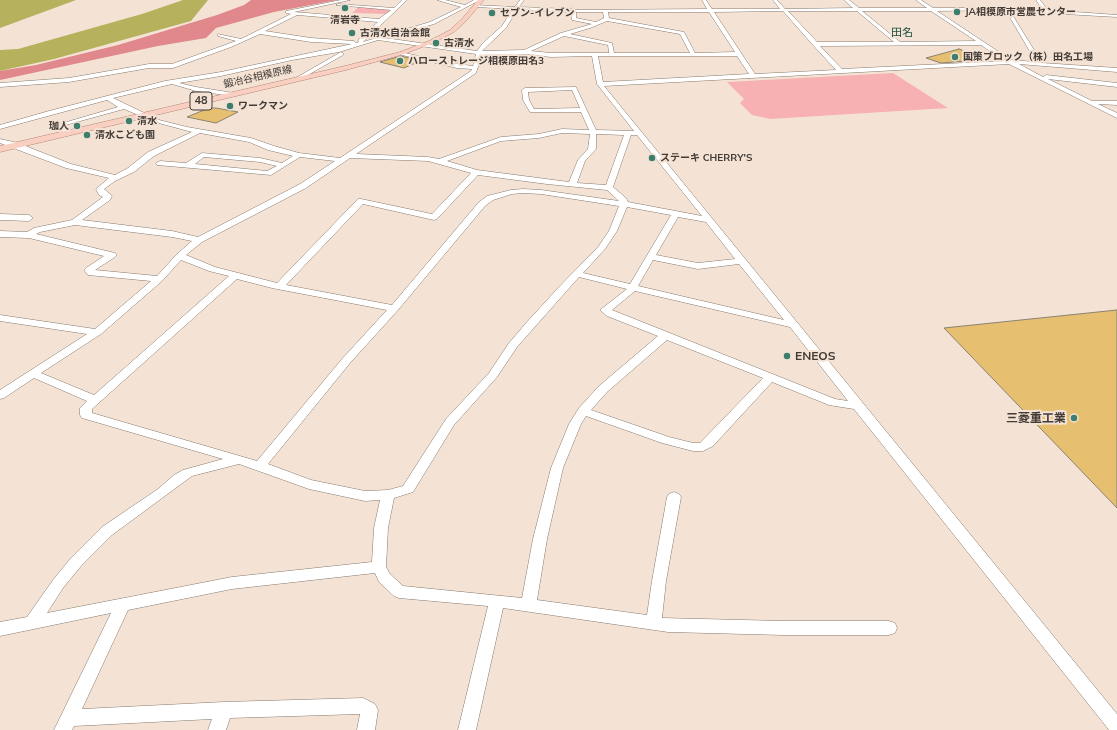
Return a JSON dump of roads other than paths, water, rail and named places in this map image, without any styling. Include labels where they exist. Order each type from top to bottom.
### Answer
[{"type":"main road","name":"鍛冶谷相模原線","points":[[0,149],[402,53],[422,46],[452,31],[481,0]]},
{"type":"street","points":[[348,0],[288,12],[295,14],[379,21],[385,19]]},
{"type":"street","points":[[297,79],[357,44],[405,0]]},
{"type":"street","points":[[439,0],[464,6]]},
{"type":"street","points":[[0,395],[97,332],[159,279],[180,256],[199,240],[288,195],[474,72],[479,53],[483,45],[504,28],[508,14],[516,9],[522,0]]},
{"type":"street","points":[[704,0],[753,76]]},
{"type":"street","points":[[775,0],[840,71]]},
{"type":"street","points":[[846,0],[898,43]]},
{"type":"street","points":[[918,0],[1010,62],[1117,116]]},
{"type":"street","points":[[1038,0],[1047,12]]},
{"type":"street","points":[[0,127],[168,83],[221,74],[292,58],[328,53],[432,22],[464,6],[477,3],[516,9],[605,11],[635,8],[710,10],[932,9],[1005,10],[1117,16]]},
{"type":"street","points":[[308,8],[335,5],[390,8],[394,10]]},
{"type":"street","points":[[573,10],[574,19],[597,23]]},
{"type":"street","points":[[1005,10],[1010,13],[1040,64]]},
{"type":"street","points":[[605,11],[607,19]]},
{"type":"street","points":[[450,13],[479,14]]},
{"type":"street","points":[[160,68],[193,60],[229,46],[295,14]]},
{"type":"street","points":[[525,52],[563,34],[607,19],[682,33],[694,55]]},
{"type":"street","points":[[260,32],[311,40],[357,44]]},
{"type":"street","points":[[563,34],[610,44],[612,55]]},
{"type":"street","points":[[220,35],[240,40]]},
{"type":"street","points":[[376,39],[479,53],[525,52],[551,55],[738,54]]},
{"type":"street","points":[[815,44],[981,43]]},
{"type":"street","points":[[402,53],[457,66],[475,68]]},
{"type":"street","points":[[595,55],[600,84],[633,133],[708,220],[1117,727]]},
{"type":"street","points":[[600,84],[1010,62],[1117,70]]},
{"type":"street","points":[[0,85],[69,80],[153,66],[160,68],[171,78],[168,83]]},
{"type":"street","points":[[1037,76],[1116,86]]},
{"type":"street","points":[[1066,79],[1090,102],[1117,103]]},
{"type":"street","points":[[168,83],[232,94]]},
{"type":"street","points":[[572,184],[582,160],[592,149],[593,131],[574,88],[526,90],[526,100],[532,111],[583,110]]},
{"type":"street","points":[[108,98],[124,107],[157,121],[198,132],[251,140],[271,148],[300,155],[345,158],[428,159],[440,161],[476,172],[609,188],[624,200],[624,204],[613,232],[601,249],[576,274],[513,345],[493,375],[450,422],[408,489],[388,495],[365,496],[309,484],[260,466],[86,415],[86,408],[236,276]]},
{"type":"street","points":[[68,133],[56,126],[124,107]]},
{"type":"street","points":[[440,161],[493,141],[562,131],[633,133]]},
{"type":"street","points":[[75,222],[107,198],[108,196],[102,193],[100,189],[116,177],[131,170],[151,154],[198,132]]},
{"type":"street","points":[[609,188],[633,133]]},
{"type":"street","points":[[0,141],[15,145],[54,161],[116,177]]},
{"type":"street","points":[[187,166],[202,155],[260,160],[283,165]]},
{"type":"street","points":[[160,163],[267,173],[272,172],[300,155]]},
{"type":"street","points":[[279,286],[361,200],[434,216],[476,172]]},
{"type":"street","points":[[260,466],[346,361],[394,308],[482,204],[490,198],[506,193],[529,191],[624,204],[708,220]]},
{"type":"street","points":[[676,214],[630,292],[605,310],[611,314],[833,402],[858,406]]},
{"type":"street","points":[[0,218],[29,218]]},
{"type":"street","points":[[29,234],[37,230],[75,222],[172,234],[199,240]]},
{"type":"street","points":[[0,234],[29,234],[112,255],[89,270],[91,273],[159,279]]},
{"type":"street","points":[[180,256],[212,269],[236,276],[279,286],[394,308]]},
{"type":"street","points":[[651,257],[698,266],[741,261]]},
{"type":"street","points":[[576,274],[793,325]]},
{"type":"street","points":[[0,318],[97,332]]},
{"type":"street","points":[[528,606],[540,539],[557,468],[575,424],[583,411],[603,389],[666,336]]},
{"type":"street","points":[[34,374],[95,400]]},
{"type":"street","points":[[583,411],[666,440],[693,447],[703,447],[710,443],[770,377]]},
{"type":"street","points":[[33,622],[58,584],[76,562],[107,531],[151,501],[178,478],[188,473],[238,460]]},
{"type":"street","points":[[388,495],[381,528],[378,567],[384,578],[399,592],[497,601],[654,623],[783,628],[889,628]]},
{"type":"street","points":[[654,623],[659,581],[674,497]]},
{"type":"street","points":[[0,629],[232,583],[378,567]]},
{"type":"street","points":[[467,730],[497,601]]},
{"type":"street","points":[[65,724],[123,604]]},
{"type":"street","points":[[65,724],[224,710],[363,706],[369,710],[366,730]]},
{"type":"street","points":[[217,730],[224,710]]},
{"type":"place","name":"清岩寺","points":[[345,8]]},
{"type":"place","name":"JA相模原市営農センター","points":[[957,12]]},
{"type":"place","name":"セブン-イレブン","points":[[492,13]]},
{"type":"place","name":"古清水自治会館","points":[[352,33]]},
{"type":"place","name":"古清水","points":[[436,43]]},
{"type":"place","name":"国策ブロック（株）田名工場","points":[[955,57]]},
{"type":"place","name":"ハローストレージ相模原田名3","points":[[400,61]]},
{"type":"place","name":"ワークマン","points":[[230,106]]},
{"type":"place","name":"清水","points":[[129,121]]},
{"type":"place","name":"珈人","points":[[77,126]]},
{"type":"place","name":"清水こども園","points":[[87,135]]},
{"type":"place","name":"ステーキ CHERRY'S","points":[[652,158]]},
{"type":"place","name":"ENEOS","points":[[787,356]]},
{"type":"place","name":"三菱重工業","points":[[1074,418]]},
{"type":"district","name":"田名","points":[[902,33]]}]
